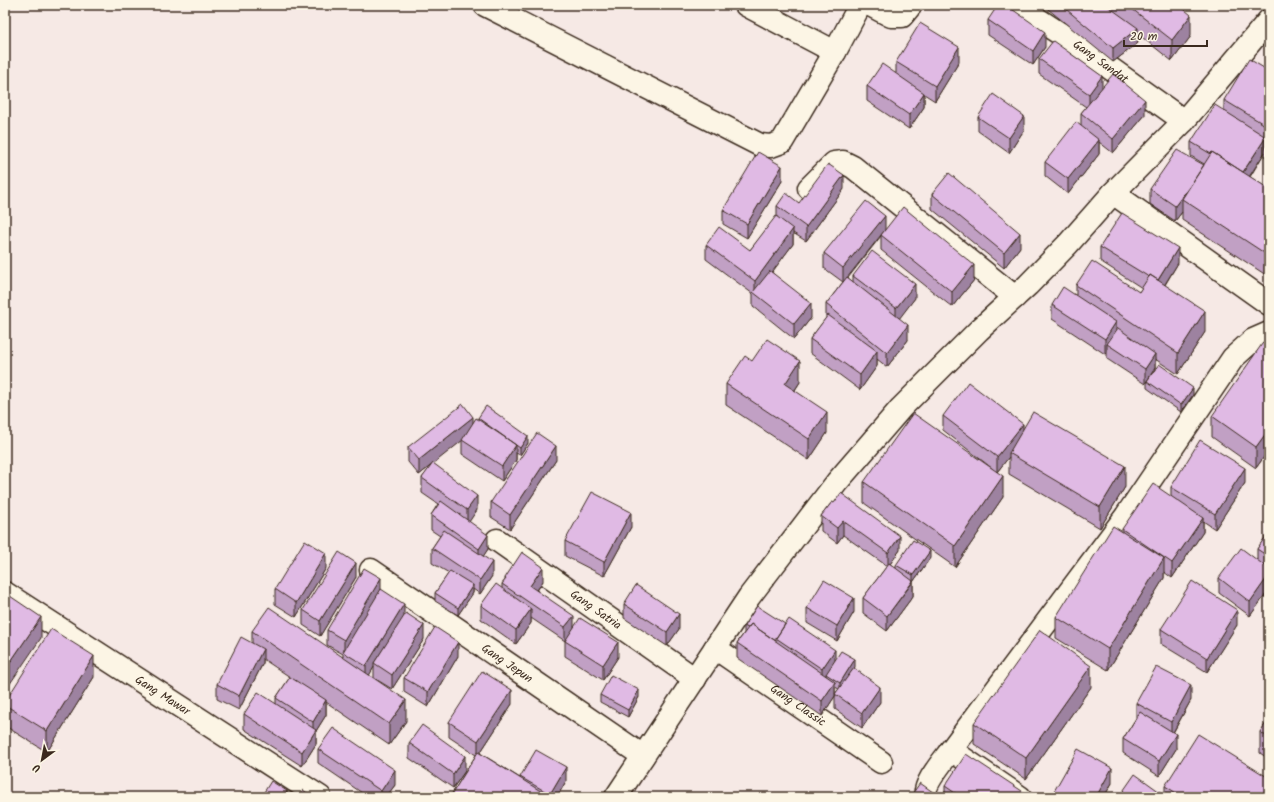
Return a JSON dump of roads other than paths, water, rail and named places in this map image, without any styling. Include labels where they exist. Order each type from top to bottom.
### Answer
[{"type":"street","points":[[485,5],[760,145],[770,146],[782,142],[835,52],[860,5]]},
{"type":"street","points":[[746,5],[835,52]]},
{"type":"street","points":[[870,5],[891,16],[902,16],[911,5]]},
{"type":"street","name":"Gang Sandat","points":[[1016,5],[1079,46],[1184,121]]},
{"type":"street","points":[[616,797],[772,565],[817,506],[862,452],[901,408],[1068,244],[1113,193],[1184,121],[1269,20]]},
{"type":"street","points":[[809,188],[834,163],[844,162],[853,167],[1015,297]]},
{"type":"street","points":[[1113,193],[1269,304]]},
{"type":"street","points":[[926,797],[926,786],[951,750],[1126,516],[1234,358],[1253,340],[1269,333]]},
{"type":"street","name":"Gang Satria","points":[[497,540],[695,679]]},
{"type":"street","name":"Gang Jepun","points":[[371,570],[643,756]]},
{"type":"street","name":"Gang Mawar","points":[[5,593],[320,797]]},
{"type":"street","name":"Gang Classic","points":[[715,648],[881,762]]},
{"type":"street","points":[[951,750],[1020,797]]}]
